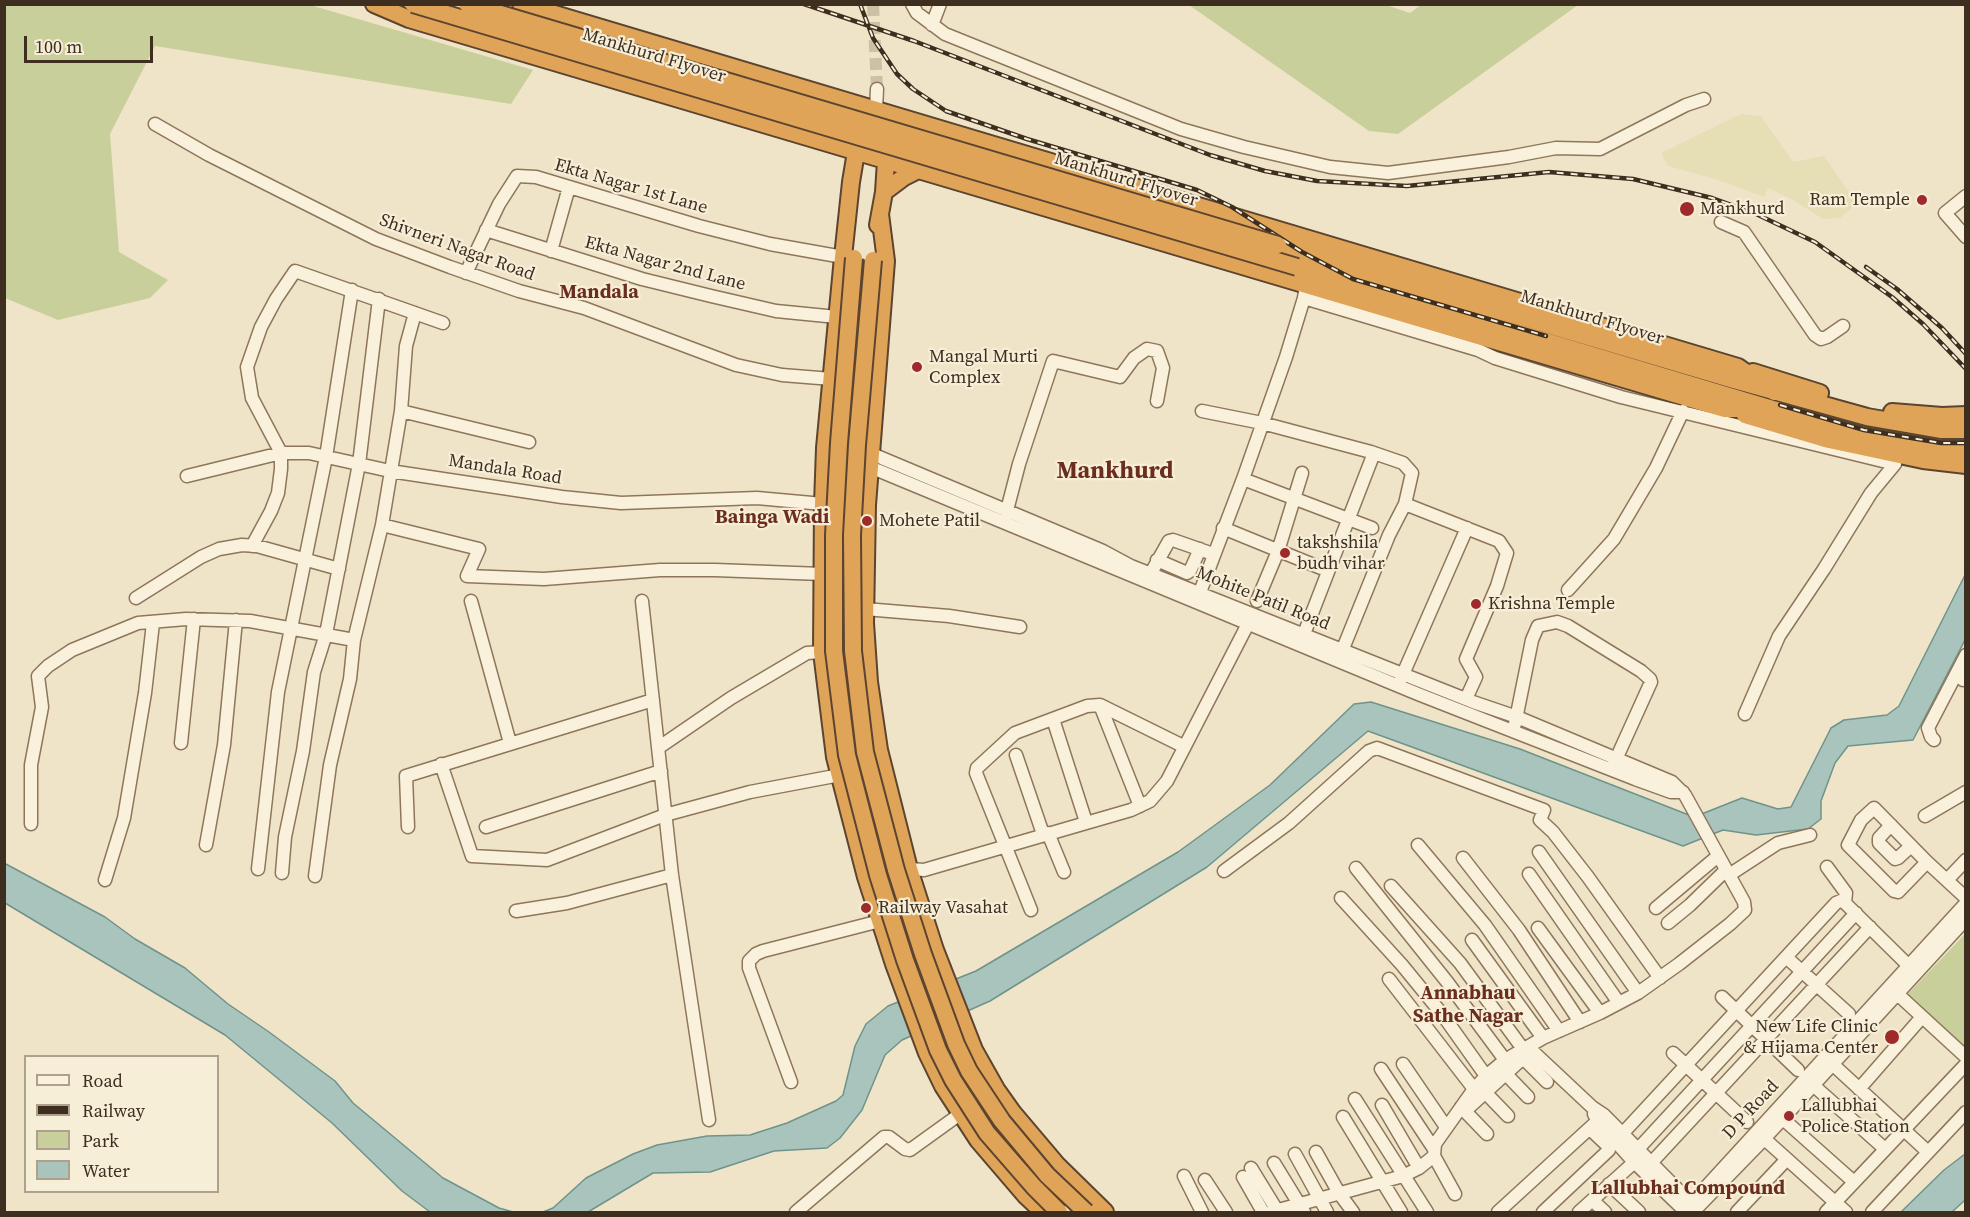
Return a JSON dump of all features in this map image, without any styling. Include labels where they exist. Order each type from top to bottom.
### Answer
[{"type":"highway","points":[[374,4],[409,19],[1299,283],[1481,344],[1732,388]]},
{"type":"highway","name":"Mankhurd Flyover","points":[[413,4],[1299,283],[1338,279],[1732,388],[1777,386]]},
{"type":"highway","name":"Mankhurd Flyover","points":[[467,4],[1278,245],[1732,388],[1769,415]]},
{"type":"highway","points":[[521,4],[876,110],[1732,388]]},
{"type":"highway","points":[[876,110],[856,152],[849,211],[834,525],[834,651],[847,755],[882,886],[905,960],[938,1050],[953,1080],[987,1132],[1034,1188],[1059,1212]]},
{"type":"highway","points":[[876,110],[886,161],[884,192],[873,260],[857,445],[853,525],[853,651],[865,752],[896,870],[922,954],[956,1044],[980,1089],[1002,1121],[1047,1175],[1086,1212]]},
{"type":"highway","points":[[884,192],[918,170]]},
{"type":"highway","points":[[880,214],[886,261],[867,505],[865,609],[868,671],[879,750],[909,869],[935,950],[969,1039],[996,1089],[1013,1113],[1057,1165],[1105,1212]]},
{"type":"highway","points":[[848,257],[837,317],[825,453],[823,504],[822,652],[840,774],[866,877],[894,964],[927,1053],[943,1086],[978,1140],[1026,1196],[1043,1212]]},
{"type":"highway","points":[[1777,386],[1887,411],[1965,416]]},
{"type":"highway","points":[[1777,386],[1867,417],[1942,430],[1965,430]]},
{"type":"highway","points":[[1769,415],[1863,436],[1941,450],[1965,450]]},
{"type":"highway","points":[[1769,415],[1829,440],[1923,460],[1965,465]]},
{"type":"highway","points":[[1026,1196],[1057,1165]]},
{"type":"street","points":[[912,4],[917,13],[945,34],[1181,129],[1244,147],[1342,168],[1388,173],[1509,157],[1556,148],[1600,149],[1686,105],[1704,99]]},
{"type":"street","points":[[932,25],[940,4]]},
{"type":"street","points":[[876,110],[877,89]]},
{"type":"street","name":"Shivneri Nagar Road","points":[[155,124],[209,155],[376,239],[466,273],[519,291],[584,308],[736,365],[782,375],[832,379]]},
{"type":"street","name":"Ekta Nagar 1st Lane","points":[[466,273],[499,204],[517,176],[536,177],[699,226],[780,246],[848,257]]},
{"type":"street","points":[[551,251],[569,187]]},
{"type":"street","points":[[1965,196],[1945,213],[1965,237]]},
{"type":"street","points":[[1721,222],[1744,232],[1815,335],[1821,339],[1844,326]]},
{"type":"street","name":"Ekta Nagar 2nd Lane","points":[[486,230],[642,279],[776,311],[837,317]]},
{"type":"street","points":[[252,546],[278,493],[281,469],[280,453],[252,398],[247,367],[261,327],[295,271],[443,323]]},
{"type":"street","points":[[1136,573],[1198,597],[1286,357],[1299,283]]},
{"type":"street","points":[[258,868],[278,692],[327,457],[352,290]]},
{"type":"street","points":[[282,873],[285,837],[303,751],[314,672],[326,634],[359,464],[379,299]]},
{"type":"street","points":[[315,876],[326,790],[350,679],[354,640],[382,525],[401,411],[406,345],[415,313]]},
{"type":"street","points":[[1481,344],[1495,358],[1621,397],[1895,464],[1871,493],[1779,636],[1745,714]]},
{"type":"street","points":[[1005,517],[1019,464],[1053,361],[1120,377],[1134,358],[1147,349],[1157,351],[1163,368],[1156,401]]},
{"type":"street","points":[[401,411],[529,442]]},
{"type":"street","points":[[866,877],[909,869],[924,870],[1140,806],[1150,801],[1167,781],[1250,619],[1341,656],[1389,535],[1405,504],[1412,473],[1403,463],[1374,453],[1262,423],[1202,411]]},
{"type":"street","points":[[1568,590],[1614,539],[1656,468],[1683,411]]},
{"type":"street","name":"Mandala Road","points":[[187,476],[280,453],[309,453],[390,471],[562,497],[621,503],[757,498],[823,504]]},
{"type":"street","name":"Mohite Patil Road","points":[[825,453],[871,461],[1058,539],[1103,551],[1136,573],[1151,573],[1198,597],[1250,619],[1304,634],[1341,656],[1400,680],[1517,717],[1614,765],[1672,782],[1683,792],[1718,856]]},
{"type":"street","points":[[1304,634],[1374,453]]},
{"type":"street","points":[[1257,602],[1278,551],[1302,473]]},
{"type":"street","points":[[1243,479],[1372,528]]},
{"type":"street","points":[[1405,504],[1499,541],[1508,553],[1497,586],[1466,659],[1476,677],[1466,699]]},
{"type":"street","points":[[382,525],[479,549],[467,576],[544,579],[660,570],[822,574]]},
{"type":"street","points":[[1223,528],[1321,568]]},
{"type":"street","points":[[1400,680],[1467,528]]},
{"type":"street","points":[[1151,573],[1169,541],[1173,540],[1213,554]]},
{"type":"street","points":[[136,598],[192,562],[219,549],[242,545],[339,569]]},
{"type":"street","points":[[1157,560],[1186,573],[1191,571],[1200,549]]},
{"type":"street","points":[[642,601],[672,875],[709,1120]]},
{"type":"street","points":[[471,602],[510,743]]},
{"type":"street","points":[[865,609],[949,616],[1020,627]]},
{"type":"street","points":[[31,825],[31,765],[42,707],[38,676],[48,666],[72,650],[138,623],[194,619],[236,620],[354,640]]},
{"type":"street","points":[[181,743],[194,619]]},
{"type":"street","points":[[206,844],[224,746],[236,620]]},
{"type":"street","points":[[105,880],[124,818],[145,693],[153,622]]},
{"type":"street","points":[[1512,731],[1517,717],[1532,640],[1538,626],[1557,622],[1568,626],[1641,671],[1650,679],[1651,682],[1614,765]]},
{"type":"street","points":[[658,748],[731,698],[807,653],[822,652]]},
{"type":"street","points":[[1934,740],[1928,728],[1965,655]]},
{"type":"street","points":[[1426,690],[1512,731],[1591,755]]},
{"type":"street","points":[[408,826],[406,776],[653,700]]},
{"type":"street","points":[[1031,910],[976,773],[977,768],[1015,733],[1087,706],[1100,705],[1183,746]]},
{"type":"street","points":[[1100,705],[1140,806]]},
{"type":"street","points":[[1053,719],[1086,822]]},
{"type":"street","points":[[1224,870],[1289,823],[1369,751],[1377,748],[1544,810],[1540,820],[1553,832],[1588,877],[1660,978]]},
{"type":"street","points":[[1016,755],[1046,834],[1064,872]]},
{"type":"street","points":[[441,764],[472,856],[546,860],[665,818],[750,792],[840,774]]},
{"type":"street","points":[[486,827],[661,771]]},
{"type":"street","points":[[1925,816],[1965,792]]},
{"type":"street","points":[[1927,862],[1898,892],[1894,891],[1848,845],[1861,820],[1874,808],[1965,898]]},
{"type":"street","points":[[1891,825],[1879,838],[1879,843],[1895,859],[1911,846]]},
{"type":"street","points":[[1668,923],[1727,872],[1778,843],[1810,835]]},
{"type":"street","points":[[1418,845],[1485,925],[1559,1031]]},
{"type":"street","points":[[1539,852],[1638,993]]},
{"type":"street","points":[[1263,1212],[1247,1173],[1275,1212],[1301,1208],[1318,1199],[1403,1176],[1419,1168],[1434,1152],[1435,1144],[1446,1127],[1481,1086],[1525,1048],[1638,993],[1731,924],[1745,910],[1744,902],[1718,856],[1656,908]]},
{"type":"street","points":[[1463,858],[1519,930],[1580,1022]]},
{"type":"street","points":[[1947,880],[1965,860]]},
{"type":"street","points":[[1827,867],[1845,893],[1845,903],[1912,969]]},
{"type":"street","points":[[1356,868],[1448,983],[1503,1067],[1528,1097]]},
{"type":"street","points":[[1529,874],[1619,1003]]},
{"type":"street","points":[[516,910],[567,903],[672,875]]},
{"type":"street","points":[[1391,886],[1460,963],[1537,1064],[1547,1082]]},
{"type":"street","points":[[1341,898],[1402,965],[1442,1014],[1481,1086]]},
{"type":"street","points":[[1623,1133],[1836,903],[1845,899]]},
{"type":"street","name":"D P Road","points":[[1692,1210],[1756,1131],[1828,1060],[1893,990],[1965,903]]},
{"type":"street","points":[[1645,1155],[1702,1080],[1856,913]]},
{"type":"street","name":"D P Road","points":[[1912,969],[1965,919]]},
{"type":"street","points":[[791,1082],[749,961],[763,951],[880,921]]},
{"type":"street","points":[[1579,1212],[1634,1161],[1645,1155],[1716,1093],[1870,927]]},
{"type":"street","points":[[1538,928],[1600,1013]]},
{"type":"street","points":[[1472,940],[1543,1038]]},
{"type":"street","points":[[1786,957],[1849,1014]]},
{"type":"street","points":[[1389,979],[1508,1116]]},
{"type":"street","points":[[1893,990],[1965,1058]]},
{"type":"street","points":[[1722,998],[1798,1070]]},
{"type":"street","points":[[1859,1089],[1922,1017]]},
{"type":"street","points":[[1673,1053],[1846,1212]]},
{"type":"street","points":[[1503,1067],[1523,1058],[1537,1064],[1592,1107],[1609,1150],[1543,1212]]},
{"type":"street","points":[[1828,1060],[1928,1152]]},
{"type":"street","name":"D P Road","points":[[1756,1131],[1783,1119],[1813,1085],[1828,1060]]},
{"type":"street","points":[[1403,1064],[1446,1127]]},
{"type":"street","points":[[1826,1212],[1965,1064]]},
{"type":"street","points":[[1381,1069],[1434,1152],[1455,1194]]},
{"type":"street","points":[[1813,1085],[1885,1149]]},
{"type":"street","points":[[1355,1099],[1426,1212]]},
{"type":"street","points":[[1382,1105],[1419,1168]]},
{"type":"street","points":[[1463,1109],[1487,1134]]},
{"type":"street","points":[[1872,1212],[1965,1112]]},
{"type":"street","points":[[796,1212],[884,1137],[889,1137],[910,1150],[960,1114]]},
{"type":"street","points":[[1343,1117],[1401,1212]]},
{"type":"street","points":[[1783,1119],[1854,1182]]},
{"type":"street","points":[[1597,1122],[1623,1133],[1692,1210]]},
{"type":"street","points":[[1597,1122],[1634,1161],[1692,1210]]},
{"type":"street","points":[[1504,1211],[1597,1122]]},
{"type":"street","points":[[1316,1152],[1353,1212]]},
{"type":"street","points":[[1295,1154],[1318,1199],[1328,1212]]},
{"type":"street","points":[[1737,1212],[1787,1159]]},
{"type":"street","points":[[1274,1163],[1301,1208]]},
{"type":"street","points":[[1184,1176],[1202,1212]]},
{"type":"street","points":[[1205,1180],[1226,1212]]},
{"type":"street","points":[[1609,1184],[1639,1212]]},
{"type":"street","points":[[1592,1200],[1605,1212]]},
{"type":"shaded area","points":[[1741,114],[1761,116],[1793,162],[1824,156],[1857,204],[1840,218],[1823,219],[1795,201],[1768,188],[1764,197],[1715,179],[1668,166],[1661,153]]},
{"type":"green space","points":[[1383,4],[1410,13],[1422,4],[1578,5],[1398,134],[1369,131],[1189,5]]},
{"type":"green space","points":[[4,5],[310,5],[533,70],[511,104],[155,46],[110,134],[119,252],[168,280],[150,298],[58,320],[5,298]]},
{"type":"green space","points":[[1965,934],[1965,1052],[1905,997]]},
{"type":"water","points":[[1965,575],[1965,640],[1913,740],[1848,746],[1835,763],[1821,801],[1821,819],[1808,829],[1756,835],[1723,830],[1683,846],[1368,731],[1207,867],[990,1001],[902,1040],[885,1055],[862,1110],[840,1138],[827,1148],[774,1151],[710,1172],[653,1173],[588,1212],[543,1212],[553,1208],[586,1178],[633,1154],[657,1145],[707,1136],[750,1135],[787,1123],[836,1101],[843,1095],[855,1046],[866,1024],[888,1006],[976,971],[1178,852],[1270,785],[1354,704],[1371,702],[1520,749],[1694,817],[1742,798],[1778,809],[1791,807],[1831,728],[1844,720],[1887,715],[1899,706]]},
{"type":"water","points":[[4,863],[105,917],[135,939],[185,968],[228,1004],[335,1081],[353,1103],[443,1178],[499,1208],[513,1212],[430,1212],[402,1191],[332,1123],[225,1035],[5,903]]},
{"type":"water","points":[[1965,1154],[1965,1200],[1952,1212],[1901,1212],[1944,1170]]},
{"type":"tunnel","points":[[873,4],[877,89]]},
{"type":"railway","points":[[804,4],[914,41],[1210,155],[1265,171],[1317,181],[1407,186],[1549,172],[1633,179],[1712,198],[1754,213],[1815,242],[1892,297],[1923,324],[1966,369]]},
{"type":"railway","points":[[860,4],[873,38],[897,74],[913,89],[946,111],[1027,139],[1197,190],[1232,207],[1302,252],[1353,279],[1546,336]]},
{"type":"railway","points":[[1866,267],[1897,289],[1942,328],[1966,354]]},
{"type":"railway","points":[[1780,405],[1864,430],[1941,443],[1966,443]]},
{"type":"place","name":"Ram Temple","points":[[1922,200]]},
{"type":"place","name":"Mankhurd","points":[[1687,209]]},
{"type":"place","name":"Mangal Murti Complex","points":[[917,367]]},
{"type":"place","name":"Mohete Patil","points":[[867,521]]},
{"type":"place","name":"takshshila budh vihar","points":[[1285,553]]},
{"type":"place","name":"Krishna Temple","points":[[1476,604]]},
{"type":"place","name":"Railway Vasahat","points":[[866,908]]},
{"type":"place","name":"New Life Clinic & Hijama Center","points":[[1892,1037]]},
{"type":"place","name":"Lallubhai Police Station","points":[[1789,1116]]},
{"type":"district","name":"Mandala","points":[[599,293]]},
{"type":"district","name":"Mankhurd","points":[[1115,472]]},
{"type":"district","name":"Bainga Wadi","points":[[772,518]]},
{"type":"district","name":"Annabhau Sathe Nagar","points":[[1468,1006]]},
{"type":"district","name":"Lallubhai Compound","points":[[1688,1189]]}]
